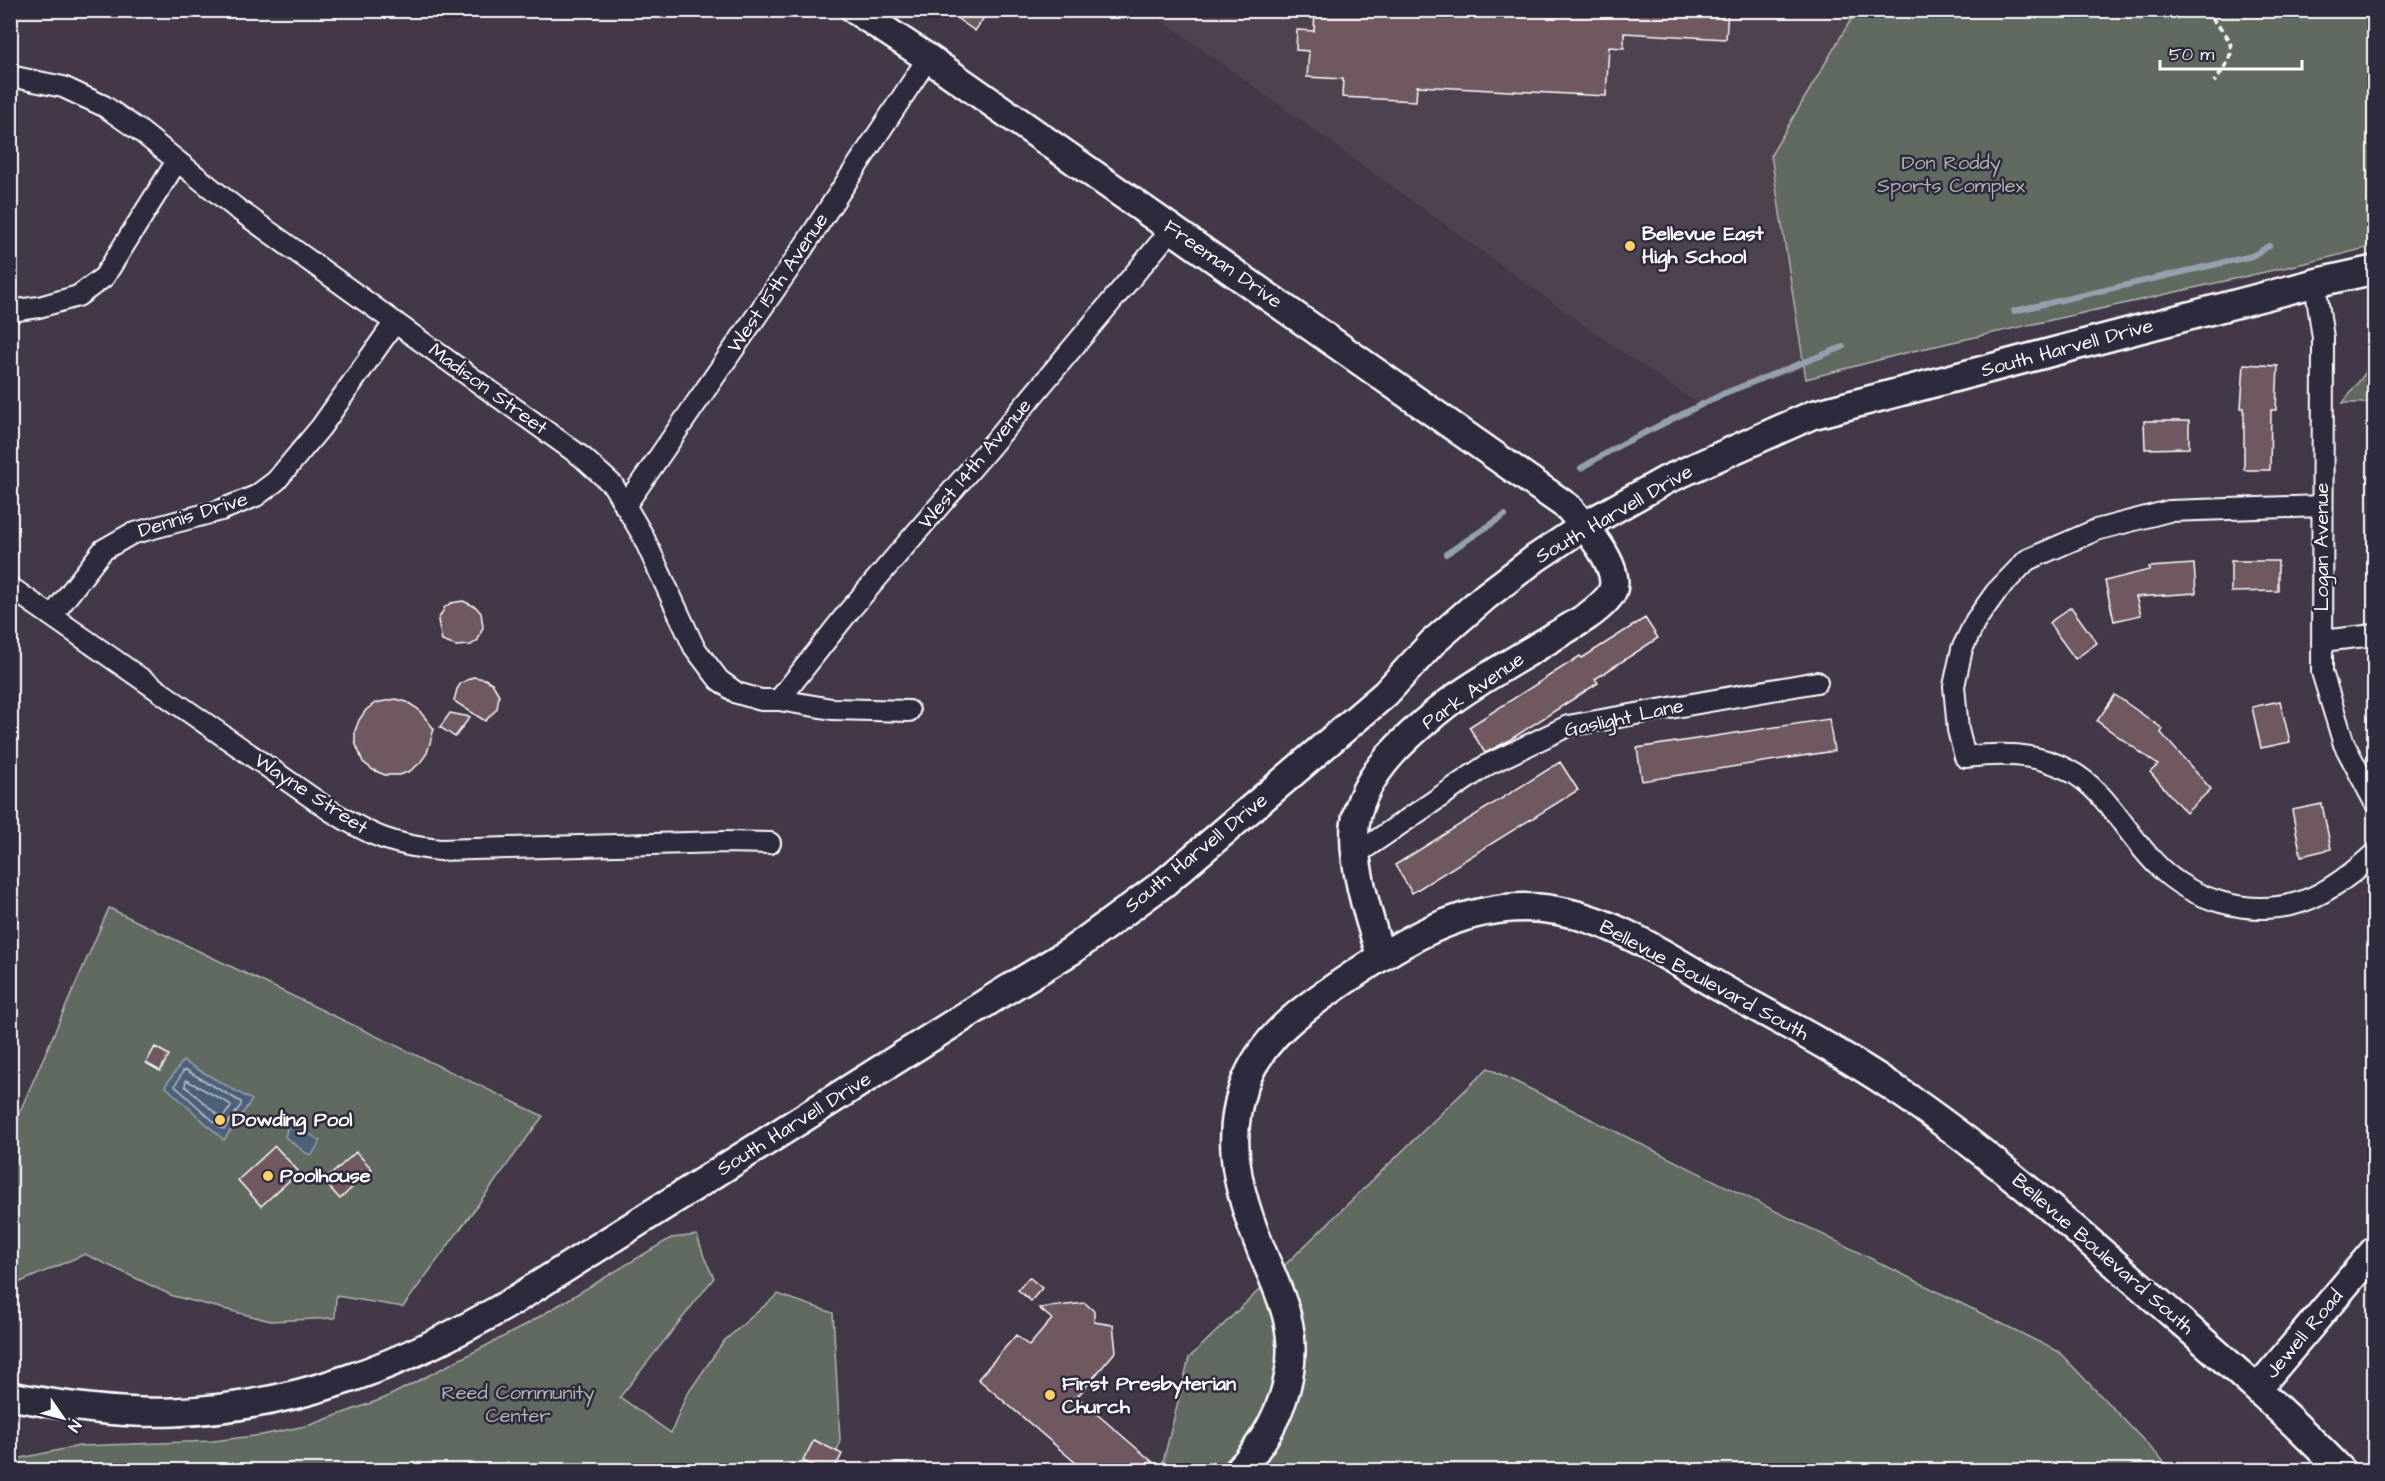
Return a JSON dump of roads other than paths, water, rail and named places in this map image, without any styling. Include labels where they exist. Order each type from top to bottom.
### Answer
[{"type":"street","name":"Freeman Drive","points":[[855,10],[928,58],[1568,507],[1584,526]]},
{"type":"street","name":"West 15th Avenue","points":[[625,506],[791,267],[928,58]]},
{"type":"street","name":"Madison Street","points":[[10,76],[63,87],[104,106],[140,131],[236,208],[582,457],[613,485],[642,534],[694,647],[719,680],[737,693],[761,700],[779,700],[832,709],[909,711]]},
{"type":"street","points":[[10,312],[78,296],[104,277],[177,161]]},
{"type":"street","name":"West 14th Avenue","points":[[779,700],[849,611],[1172,229]]},
{"type":"street","name":"South Harvell Drive","points":[[10,1396],[91,1409],[142,1412],[174,1412],[265,1402],[319,1389],[369,1373],[458,1333],[1071,951],[1164,883],[1385,694],[1432,643],[1486,596],[1536,558],[1584,526],[1666,480],[1812,415],[2315,283],[2374,270]]},
{"type":"street","name":"Logan Avenue","points":[[2315,283],[2323,338],[2322,672],[2344,744],[2374,801]]},
{"type":"street","name":"Dennis Drive","points":[[52,616],[103,550],[130,534],[220,510],[256,496],[276,481],[321,427],[394,322]]},
{"type":"street","points":[[2321,506],[2169,511],[2096,530],[2028,560],[1996,592],[1976,620],[1962,649],[1954,686],[1958,730],[1965,757],[2001,753],[2037,757],[2069,770],[2096,792],[2158,867],[2189,889],[2221,903],[2251,908],[2294,904],[2328,889],[2374,854]]},
{"type":"street","name":"Park Avenue","points":[[1381,956],[1371,926],[1355,855],[1356,820],[1361,800],[1372,778],[1393,753],[1445,705],[1578,622],[1598,608],[1612,593],[1613,573],[1607,558],[1584,526]]},
{"type":"street","name":"Wayne Street","points":[[10,586],[331,811],[383,840],[408,847],[440,850],[723,842],[770,843]]},
{"type":"street","points":[[2322,641],[2374,635]]},
{"type":"street","name":"Gaslight Lane","points":[[1355,855],[1487,765],[1568,726],[1817,682]]},
{"type":"street","name":"Bellevue Boulevard South","points":[[1239,1470],[1258,1447],[1282,1403],[1291,1366],[1291,1342],[1287,1319],[1240,1190],[1234,1159],[1234,1136],[1239,1102],[1245,1083],[1257,1058],[1278,1032],[1301,1010],[1381,956],[1441,924],[1466,915],[1503,908],[1534,908],[1566,912],[1595,921],[1636,939],[1844,1057],[1940,1120],[2046,1203],[2257,1389],[2341,1470]]},
{"type":"street","name":"Jewell Road","points":[[2257,1389],[2374,1251]]},
{"type":"water","name":"Dowding Pool","points":[[183,1061],[252,1100],[224,1140],[165,1086]]},
{"type":"water","points":[[293,1123],[320,1141],[312,1155],[285,1137],[287,1129]]},
{"type":"waterway","points":[[2014,311],[2252,256],[2269,246]]},
{"type":"waterway","points":[[1581,468],[1622,444],[1725,393],[1843,347]]},
{"type":"waterway","points":[[1446,554],[1505,515]]},
{"type":"place","name":"Bellevue East High School","points":[[1630,246]]},
{"type":"place","name":"Dowding Pool","points":[[220,1120]]},
{"type":"place","name":"Poolhouse","points":[[268,1176]]},
{"type":"place","name":"First Presbyterian Church","points":[[1050,1395]]},
{"type":"park label","name":"Don Roddy Sports Complex","points":[[1951,174]]},
{"type":"park label","name":"Reed Community Center","points":[[518,1404]]}]
